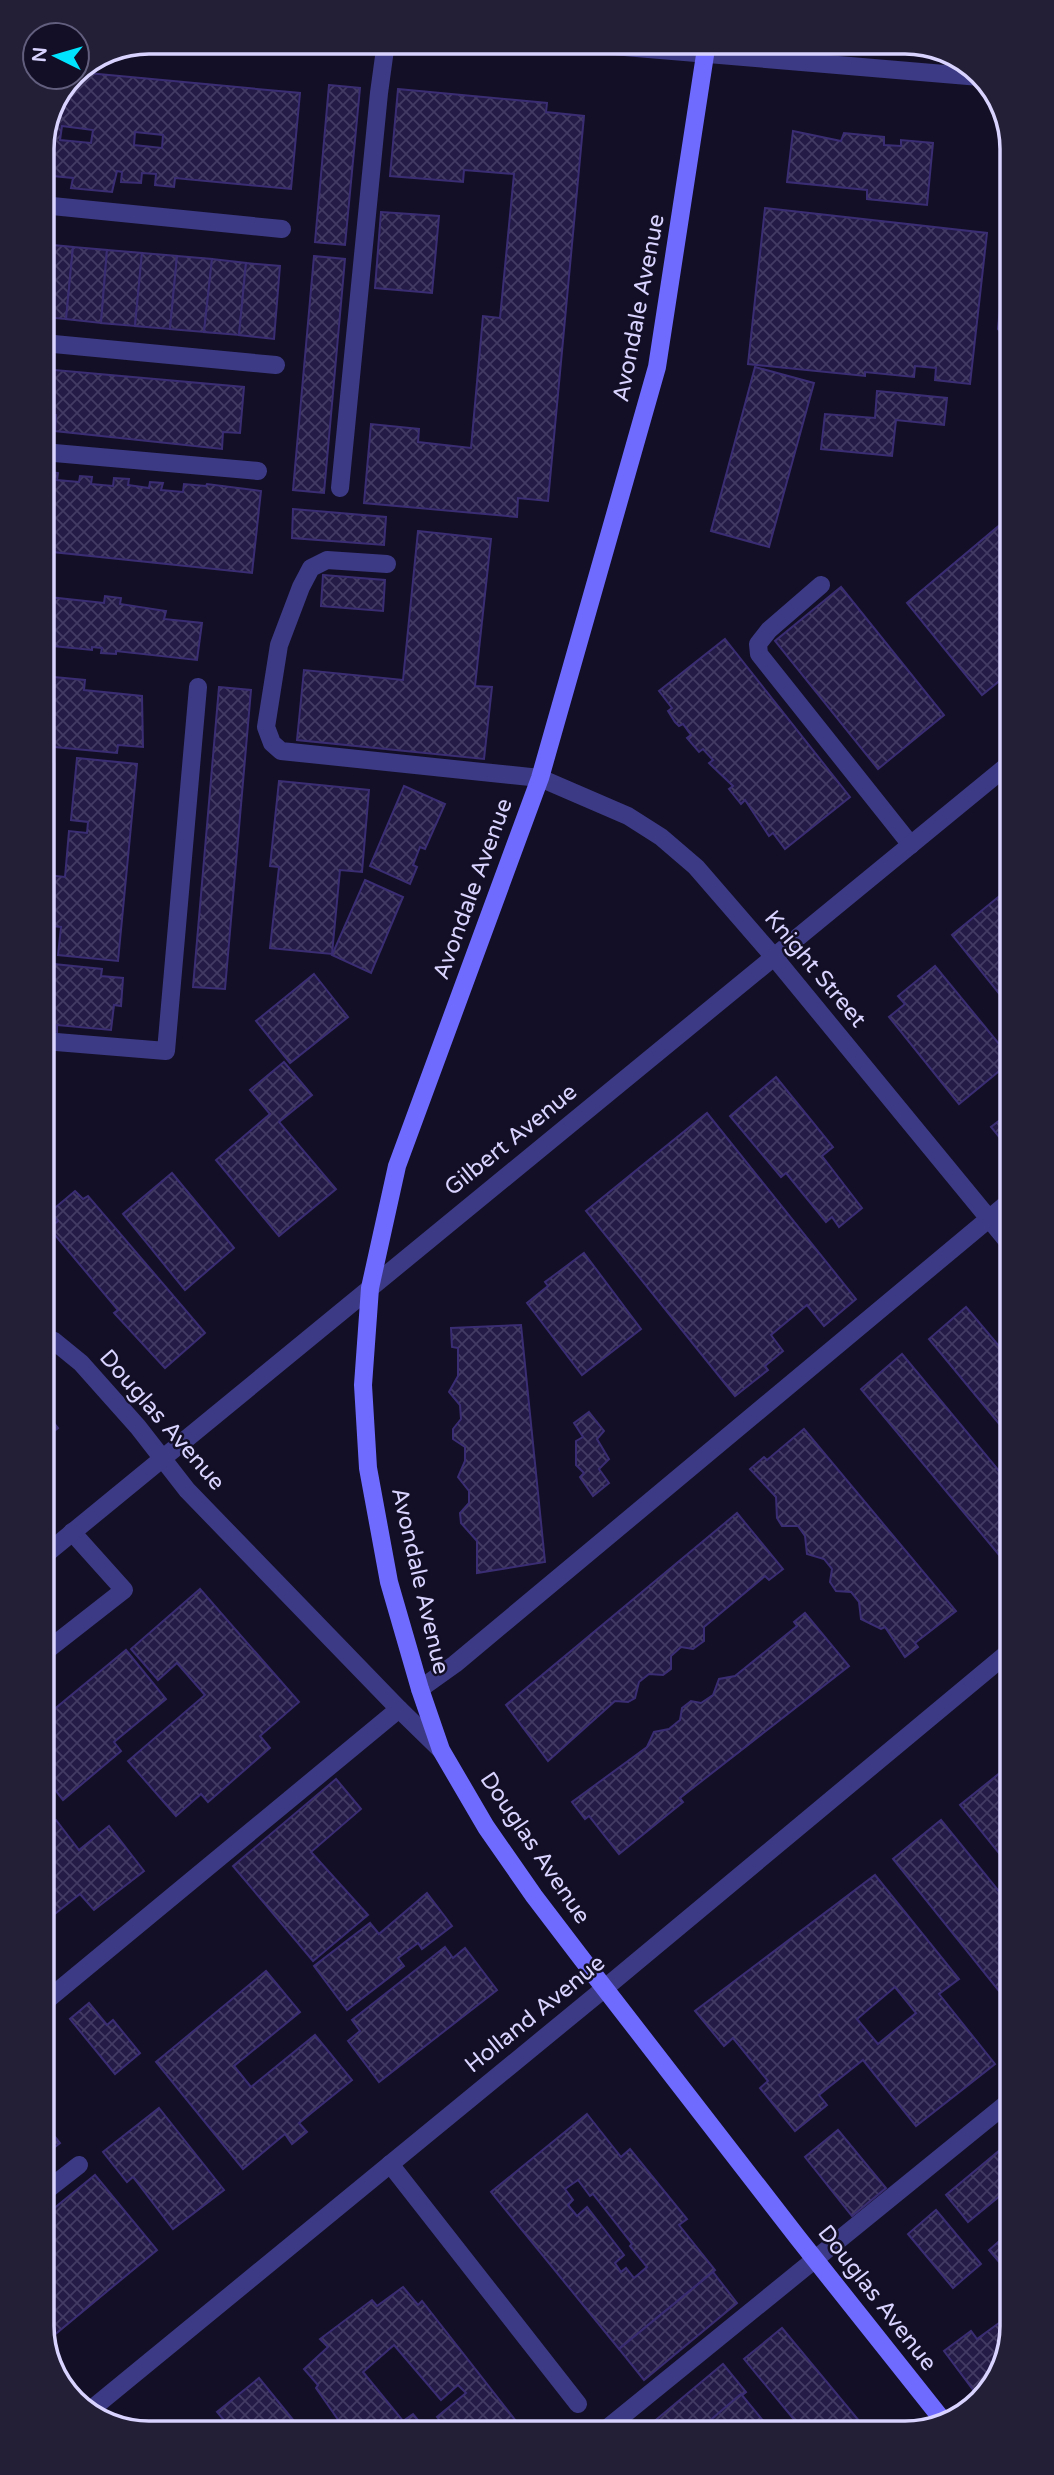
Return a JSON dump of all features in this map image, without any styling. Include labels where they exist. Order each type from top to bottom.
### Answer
[{"type":"main road","name":"Avondale Avenue","points":[[441,1749],[420,1689],[389,1582],[368,1468],[363,1385],[370,1287],[397,1166],[540,778],[657,367],[706,54]]},
{"type":"main road","name":"Douglas Avenue","points":[[441,1749],[486,1827],[534,1896],[939,2415]]},
{"type":"street","points":[[341,488],[384,54]]},
{"type":"street","points":[[756,54],[965,75]]},
{"type":"street","points":[[54,206],[282,229]]},
{"type":"street","points":[[54,344],[276,365]]},
{"type":"street","points":[[54,453],[258,471]]},
{"type":"street","name":"Knight Street","points":[[387,564],[327,560],[310,568],[279,645],[266,727],[272,743],[281,751],[540,778],[628,816],[661,837],[696,867],[774,957],[1000,1232]]},
{"type":"street","points":[[821,585],[769,629],[758,644],[759,654],[911,845]]},
{"type":"street","points":[[54,1042],[166,1051],[198,687]]},
{"type":"street","name":"Gilbert Avenue","points":[[54,1547],[1000,772]]},
{"type":"street","points":[[420,1689],[455,1664],[1000,1210]]},
{"type":"street","name":"Douglas Avenue","points":[[54,1341],[81,1363],[138,1427],[187,1490],[441,1749]]},
{"type":"street","points":[[54,1645],[124,1590],[72,1532]]},
{"type":"street","name":"Holland Avenue","points":[[97,2405],[1000,1659]]},
{"type":"street","points":[[54,1994],[399,1709]]},
{"type":"street","points":[[616,2421],[1000,2110]]},
{"type":"street","points":[[390,2164],[578,2404]]},
{"type":"street","points":[[54,2185],[79,2165]]},
{"type":"building","points":[[93,73],[300,93],[291,189],[175,178],[174,187],[155,185],[156,174],[142,173],[141,183],[121,182],[122,172],[117,171],[112,192],[71,188],[73,178],[54,176],[57,124],[74,91],[91,91]],"holes":[[[62,126],[93,130],[91,143],[60,140]],[[135,132],[163,135],[162,148],[134,145]]]},
{"type":"building","points":[[329,85],[360,88],[345,245],[315,242]]},
{"type":"building","points":[[398,89],[547,103],[546,112],[584,116],[548,501],[518,498],[517,517],[364,503],[371,424],[419,429],[418,442],[471,448],[483,316],[500,318],[514,174],[464,170],[463,182],[390,176]]},
{"type":"building","points":[[793,131],[841,141],[844,133],[884,137],[884,145],[901,146],[901,140],[933,143],[927,205],[867,199],[867,190],[787,182]]},
{"type":"building","points":[[765,208],[987,233],[970,384],[935,380],[936,368],[915,366],[914,377],[865,372],[865,376],[748,364]]},
{"type":"building","points":[[381,212],[439,216],[432,293],[375,288]]},
{"type":"building","points":[[54,245],[73,247],[66,319],[54,318]]},
{"type":"building","points":[[73,247],[107,250],[101,323],[66,319]]},
{"type":"building","points":[[107,250],[142,253],[135,326],[101,323]]},
{"type":"building","points":[[142,253],[177,256],[170,329],[135,326]]},
{"type":"building","points":[[177,256],[212,259],[204,332],[170,329]]},
{"type":"building","points":[[314,256],[345,259],[324,493],[293,490]]},
{"type":"building","points":[[212,259],[246,263],[239,335],[204,332]]},
{"type":"building","points":[[246,263],[280,266],[274,339],[239,335]]},
{"type":"building","points":[[755,367],[814,383],[769,547],[711,531]]},
{"type":"building","points":[[54,370],[244,387],[240,433],[223,432],[222,449],[55,431]]},
{"type":"building","points":[[877,391],[947,398],[944,425],[896,420],[892,456],[821,449],[825,414],[875,418]]},
{"type":"building","points":[[54,472],[58,473],[57,480],[79,482],[80,476],[92,477],[91,484],[113,486],[114,478],[129,479],[128,485],[149,488],[150,482],[163,483],[161,490],[183,492],[184,484],[261,491],[252,573],[54,552]]},
{"type":"building","points":[[293,509],[386,517],[384,545],[292,538]]},
{"type":"building","points":[[1000,525],[1000,680],[982,695],[907,603]]},
{"type":"building","points":[[418,531],[491,539],[475,686],[492,687],[484,759],[297,740],[304,670],[403,680]]},
{"type":"building","points":[[323,575],[385,580],[383,611],[321,606]]},
{"type":"building","points":[[841,587],[944,715],[878,769],[775,641]]},
{"type":"building","points":[[105,596],[121,598],[120,604],[166,611],[164,619],[202,623],[197,660],[116,651],[116,654],[101,653],[102,648],[92,647],[92,650],[54,646],[54,598],[104,603]]},
{"type":"building","points":[[725,639],[850,797],[785,849],[773,833],[769,836],[745,800],[741,804],[729,789],[733,786],[709,763],[713,760],[703,749],[699,752],[687,738],[691,735],[683,724],[679,726],[675,722],[668,711],[672,708],[659,691]]},
{"type":"building","points":[[54,677],[85,680],[84,690],[142,696],[143,747],[118,745],[117,753],[54,747]]},
{"type":"building","points":[[219,687],[251,690],[225,989],[193,987]]},
{"type":"building","points":[[77,758],[137,764],[118,961],[58,955],[61,927],[54,926],[54,876],[65,877],[69,831],[87,833],[88,822],[71,820]]},
{"type":"building","points":[[279,781],[369,790],[362,872],[340,870],[332,954],[270,948],[279,867],[270,866]]},
{"type":"building","points":[[404,786],[445,804],[425,849],[420,847],[413,865],[417,867],[410,884],[370,866]]},
{"type":"building","points":[[365,880],[403,897],[371,973],[332,955]]},
{"type":"building","points":[[1000,896],[1000,995],[952,935]]},
{"type":"building","points":[[54,964],[102,969],[101,976],[123,978],[121,1006],[114,1005],[111,1030],[57,1025],[57,1032],[54,1032]]},
{"type":"building","points":[[935,966],[1000,1045],[1000,1070],[959,1104],[889,1017],[905,1004],[898,996]]},
{"type":"building","points":[[314,974],[348,1017],[290,1063],[256,1021]]},
{"type":"building","points":[[284,1062],[312,1095],[279,1122],[336,1189],[279,1236],[216,1160],[270,1114],[250,1090]]},
{"type":"building","points":[[776,1077],[833,1147],[822,1156],[862,1208],[839,1227],[832,1217],[826,1222],[786,1173],[781,1177],[730,1116]]},
{"type":"building","points":[[707,1113],[856,1299],[824,1326],[807,1305],[771,1335],[783,1351],[765,1366],[768,1370],[735,1396],[586,1211]]},
{"type":"building","points":[[1000,1120],[1000,1138],[991,1127]]},
{"type":"building","points":[[172,1173],[234,1248],[185,1290],[123,1214]]},
{"type":"building","points":[[75,1191],[83,1199],[88,1196],[205,1333],[165,1368],[114,1313],[118,1310],[54,1234],[54,1224],[58,1221],[54,1216],[54,1209]]},
{"type":"building","points":[[584,1253],[641,1329],[582,1375],[527,1303],[548,1286],[545,1282]]},
{"type":"building","points":[[966,1307],[1000,1347],[1000,1425],[929,1339]]},
{"type":"building","points":[[521,1325],[545,1562],[477,1573],[477,1541],[461,1523],[460,1513],[469,1503],[469,1491],[458,1477],[465,1461],[465,1447],[453,1439],[453,1429],[461,1419],[460,1405],[449,1392],[458,1376],[458,1348],[452,1347],[451,1328]]},
{"type":"building","points":[[902,1354],[1000,1472],[1000,1556],[861,1389]]},
{"type":"building","points":[[589,1412],[604,1431],[597,1439],[609,1459],[599,1469],[609,1483],[593,1496],[580,1477],[584,1473],[576,1465],[576,1441],[583,1437],[574,1423]]},
{"type":"building","points":[[804,1429],[956,1611],[915,1643],[918,1647],[905,1657],[885,1627],[881,1629],[861,1619],[859,1602],[851,1592],[836,1591],[830,1582],[832,1569],[824,1559],[807,1554],[805,1536],[798,1526],[782,1526],[777,1518],[776,1497],[750,1469],[764,1457],[767,1460]]},
{"type":"building","points":[[737,1513],[783,1569],[769,1580],[765,1576],[704,1627],[704,1641],[693,1649],[681,1647],[671,1656],[671,1669],[663,1675],[649,1674],[639,1682],[635,1698],[628,1702],[615,1701],[548,1761],[506,1705]]},
{"type":"building","points":[[200,1589],[299,1702],[260,1736],[270,1748],[208,1802],[201,1794],[176,1816],[128,1761],[205,1695],[177,1663],[158,1680],[131,1649]]},
{"type":"building","points":[[805,1613],[849,1666],[680,1798],[683,1802],[619,1854],[589,1816],[585,1819],[572,1802],[647,1747],[654,1732],[669,1729],[680,1720],[682,1708],[691,1701],[701,1703],[713,1695],[719,1679],[735,1676],[797,1626],[794,1622]]},
{"type":"building","points":[[126,1650],[166,1699],[114,1742],[121,1751],[63,1800],[54,1789],[54,1709]]},
{"type":"building","points":[[1000,1773],[1000,1854],[960,1805]]},
{"type":"building","points":[[336,1779],[361,1809],[311,1852],[368,1915],[313,1961],[233,1866]]},
{"type":"building","points":[[56,1820],[79,1850],[109,1826],[144,1871],[94,1910],[80,1894],[54,1915]]},
{"type":"building","points":[[941,1820],[1000,1892],[1000,1992],[893,1859]]},
{"type":"building","points":[[875,1875],[959,1979],[939,1994],[995,2064],[916,2126],[863,2060],[819,2095],[827,2105],[795,2131],[760,2088],[768,2081],[733,2038],[724,2046],[695,2011]],"holes":[[[895,1987],[916,2013],[878,2044],[857,2019]]]},
{"type":"building","points":[[427,1893],[452,1926],[422,1949],[418,1943],[398,1958],[404,1966],[347,2010],[314,1966],[370,1923],[379,1934]]},
{"type":"building","points":[[445,1947],[453,1958],[465,1948],[497,1990],[379,2082],[348,2041],[360,2031],[352,2020]]},
{"type":"building","points":[[266,1971],[300,2012],[234,2066],[251,2087],[315,2035],[352,2080],[299,2123],[307,2132],[292,2144],[285,2134],[243,2169],[156,2062]]},
{"type":"building","points":[[89,2003],[107,2025],[113,2020],[140,2053],[115,2074],[70,2019]]},
{"type":"building","points":[[159,2108],[224,2190],[173,2229],[133,2177],[127,2182],[103,2152]]},
{"type":"building","points":[[587,2114],[621,2157],[630,2149],[687,2219],[679,2225],[715,2270],[619,2349],[491,2192]],"holes":[[[578,2180],[590,2196],[593,2194],[647,2267],[634,2278],[626,2268],[621,2272],[615,2263],[624,2255],[587,2207],[577,2216],[568,2205],[573,2200],[565,2189]]]},
{"type":"building","points":[[838,2130],[886,2188],[852,2216],[805,2157]]},
{"type":"building","points":[[54,2136],[60,2143],[54,2148]]},
{"type":"building","points":[[1000,2150],[1000,2196],[968,2222],[946,2195]]},
{"type":"building","points":[[95,2175],[157,2250],[55,2335],[54,2326],[54,2208]]},
{"type":"building","points":[[936,2210],[981,2264],[953,2288],[908,2234]]},
{"type":"building","points":[[1000,2240],[1000,2263],[989,2250]]},
{"type":"building","points":[[713,2272],[737,2303],[644,2380],[619,2349]]},
{"type":"building","points":[[403,2287],[418,2305],[422,2301],[516,2421],[440,2421],[437,2417],[466,2393],[458,2385],[441,2400],[394,2345],[363,2372],[403,2421],[339,2421],[316,2388],[318,2385],[304,2369],[328,2347],[320,2339],[372,2300],[377,2306]]},
{"type":"building","points":[[1000,2322],[995,2357],[974,2391],[944,2351],[971,2331],[977,2339]]},
{"type":"building","points":[[782,2328],[859,2421],[795,2421],[744,2359]]},
{"type":"building","points":[[723,2364],[746,2392],[710,2421],[655,2421]]},
{"type":"building","points":[[259,2378],[294,2421],[225,2421],[217,2412]]},
{"type":"building","points":[[741,2394],[763,2421],[709,2421]]},
{"type":"building","points":[[413,2414],[419,2421],[403,2421]]}]
